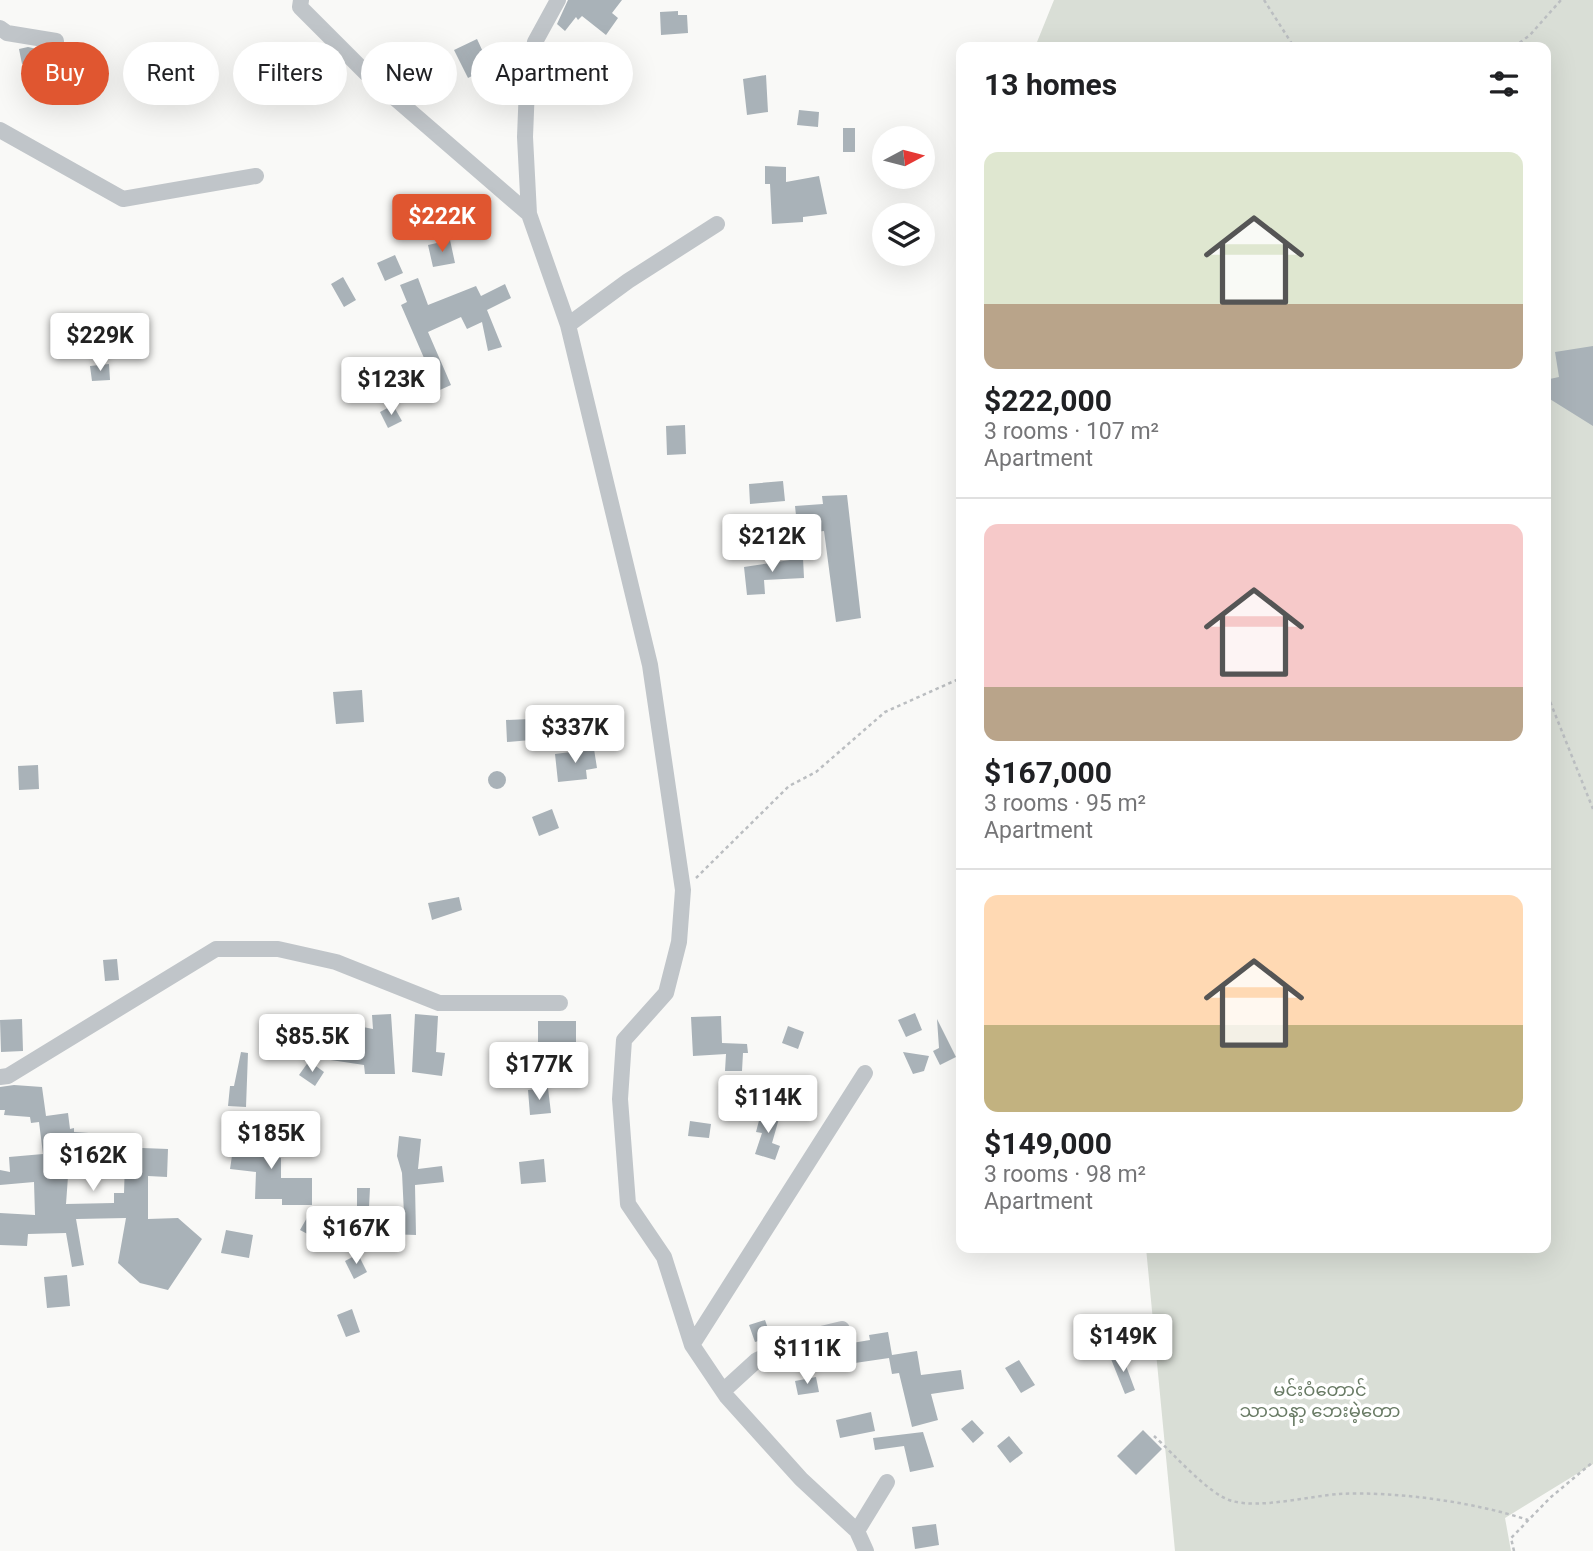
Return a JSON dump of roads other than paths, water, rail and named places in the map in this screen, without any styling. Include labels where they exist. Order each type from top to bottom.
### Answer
[{"type":"street","points":[[558,0],[535,42],[527,86],[525,137],[529,214],[568,325],[650,665],[683,890],[679,942],[666,993],[624,1040],[620,1098],[628,1204],[664,1257],[692,1345],[723,1391],[801,1479],[857,1531],[866,1551]]},
{"type":"street","points":[[298,2],[367,74],[529,214]]},
{"type":"street","points":[[0,28],[7,33],[56,41]]},
{"type":"street","points":[[0,130],[123,199],[256,176]]},
{"type":"street","points":[[568,325],[628,281],[717,224]]},
{"type":"street","points":[[0,1077],[18,1070],[216,949],[278,949],[336,962],[439,1003],[560,1003]]},
{"type":"street","points":[[692,1345],[865,1073]]},
{"type":"street","points":[[723,1391],[757,1360],[813,1336],[842,1329]]},
{"type":"street","points":[[857,1531],[887,1482]]},
{"type":"park label","name":"မင်းဝံတောင် သာသနာ့ ‌ဘေးမဲ့တော","points":[[1320,1399]]}]
